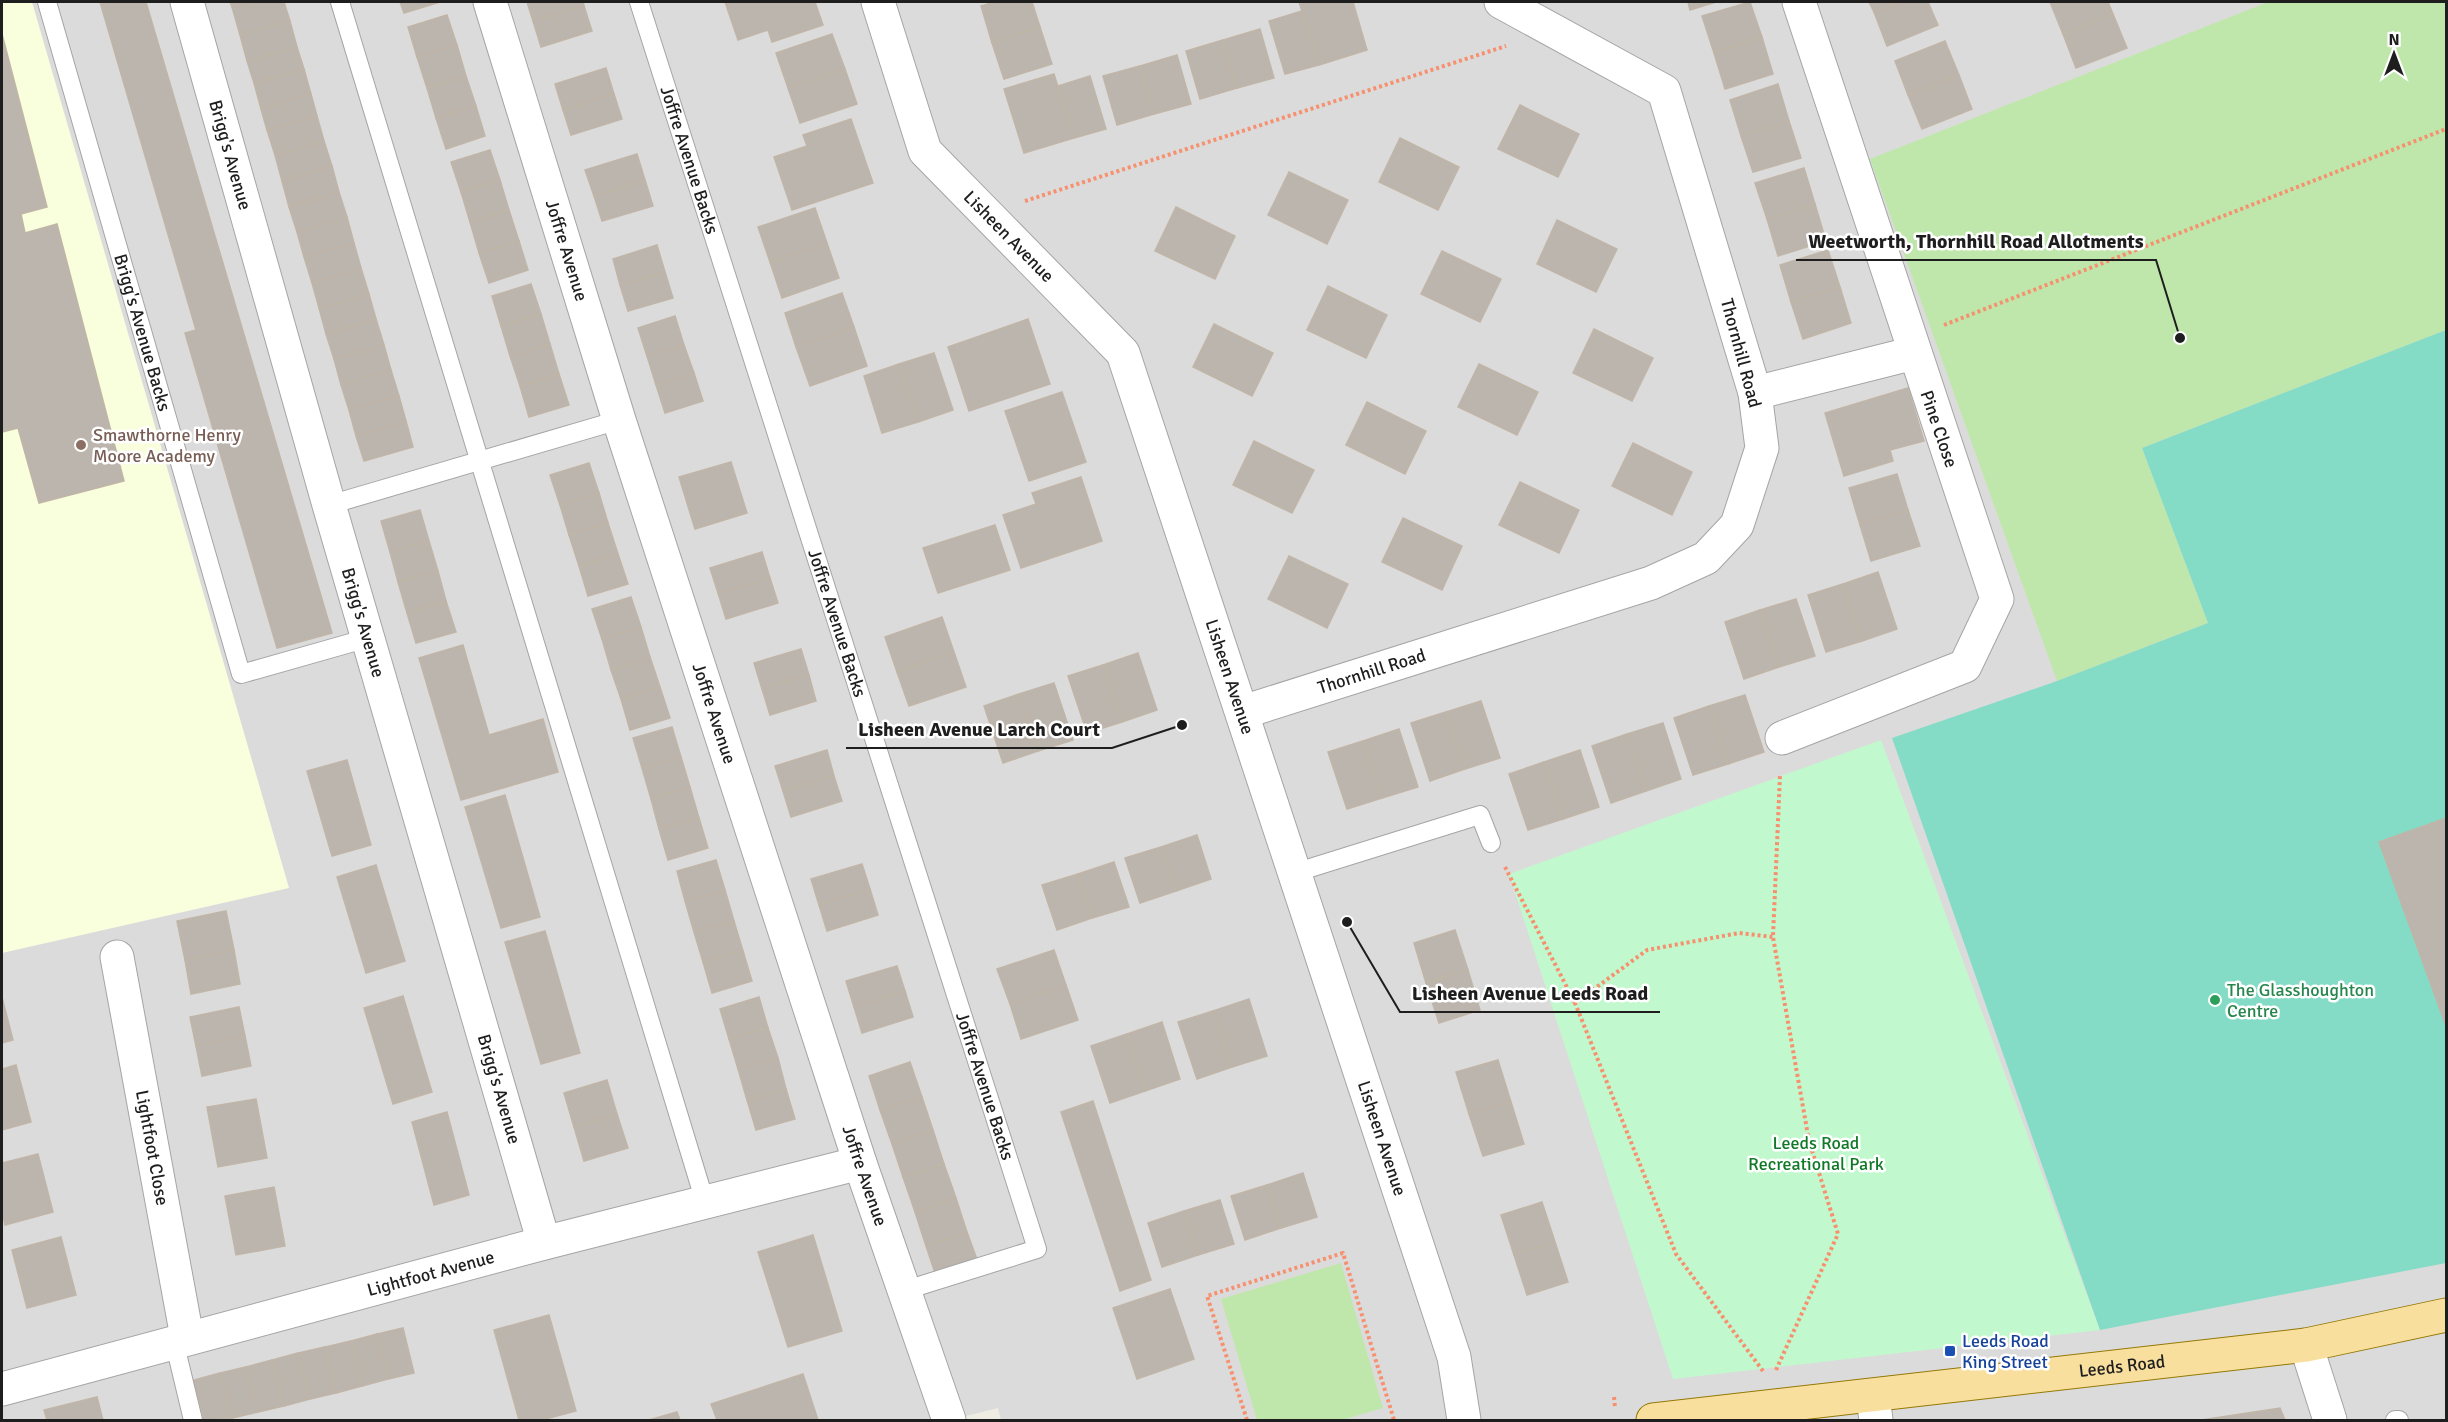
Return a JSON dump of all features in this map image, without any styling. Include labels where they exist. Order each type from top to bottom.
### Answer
[{"type":"main road","name":"Leeds Road","points":[[1653,1420],[1874,1409],[2306,1345],[2446,1315]]},
{"type":"street","name":"Brigg's Avenue","points":[[187,2],[329,505],[544,1243]]},
{"type":"street","name":"Joffre Avenue","points":[[490,2],[619,420],[860,1163],[949,1420]]},
{"type":"street","name":"Lisheen Avenue","points":[[878,2],[925,151],[1123,352],[1454,1357],[1464,1420]]},
{"type":"street","name":"Thornhill Road","points":[[1243,712],[1651,583],[1706,558],[1737,525],[1762,448],[1755,393],[1664,91],[1501,2]]},
{"type":"street","name":"Pine Close","points":[[1782,738],[1965,666],[1997,599],[1911,346],[1799,2]]},
{"type":"street","points":[[1755,393],[1911,346]]},
{"type":"street","name":"Lightfoot Close","points":[[117,957],[180,1339]]},
{"type":"street","name":"Lightfoot Avenue","points":[[2,1389],[180,1339],[544,1243],[860,1163]]},
{"type":"street","points":[[2306,1345],[2330,1420]]},
{"type":"lane","name":"Brigg's Avenue Backs","points":[[47,2],[241,674],[368,639]]},
{"type":"lane","points":[[340,2],[705,1202]]},
{"type":"lane","name":"Joffre Avenue Backs","points":[[639,2],[1038,1249],[903,1291]]},
{"type":"lane","points":[[329,505],[619,420]]},
{"type":"lane","points":[[1294,873],[1480,815],[1491,843]]},
{"type":"lane","points":[[180,1339],[193,1420]]},
{"type":"path","points":[[987,213],[1555,31]]},
{"type":"path","points":[[1911,346],[2446,129]]},
{"type":"path","points":[[1775,1371],[1838,1234],[1809,1141],[1773,937],[1782,738]]},
{"type":"path","points":[[1491,843],[1518,889],[1575,1003],[1676,1254],[1764,1372]]},
{"type":"path","points":[[1575,1003],[1647,950],[1739,933],[1773,937]]},
{"type":"path","points":[[1247,1420],[1207,1296],[1343,1253],[1394,1420]]},
{"type":"path","points":[[1614,1397],[1615,1408]]},
{"type":"shaded area","points":[[2,2],[2446,2],[2446,1420],[1001,1420],[998,1408],[950,1420],[2,1420]]},
{"type":"shaded area","name":"Smawthorne Henry Moore Academy","points":[[2,2],[32,2],[289,888],[2,953]]},
{"type":"green space","points":[[2268,2],[2446,2],[2446,330],[2142,448],[2208,623],[2057,681],[1870,159]]},
{"type":"green space","name":"The Glasshoughton Centre","points":[[2446,330],[2446,1263],[2100,1330],[1892,738],[2057,681],[2208,623],[2142,448]]},
{"type":"green space","name":"Leeds Road Recreational Park","points":[[1881,740],[2100,1330],[1673,1379],[1509,874]]},
{"type":"green space","points":[[1341,1263],[1383,1408],[1342,1420],[1257,1420],[1221,1299]]},
{"type":"building","points":[[100,2],[146,2],[332,633],[277,648],[185,333],[196,330]]},
{"type":"building","points":[[230,2],[251,2],[232,7]]},
{"type":"building","points":[[251,2],[284,2],[290,21],[240,35],[232,7]]},
{"type":"building","points":[[400,2],[440,2],[404,13]]},
{"type":"building","points":[[527,2],[583,2],[584,6],[533,21]]},
{"type":"building","points":[[725,2],[815,2],[823,25],[772,42],[768,30],[738,40]]},
{"type":"building","points":[[994,2],[1032,2],[1040,27],[992,43],[981,6]]},
{"type":"building","points":[[1299,2],[1353,2],[1367,50],[1319,65]]},
{"type":"building","points":[[1688,2],[1716,2],[1690,10]]},
{"type":"building","points":[[1750,2],[1762,37],[1714,53],[1702,16]]},
{"type":"building","points":[[1869,2],[1900,2],[1874,12]]},
{"type":"building","points":[[1900,2],[1928,2],[1938,25],[1887,46],[1874,12]]},
{"type":"building","points":[[2050,2],[2108,2],[2113,14],[2063,34]]},
{"type":"building","points":[[584,6],[592,31],[541,47],[533,21]]},
{"type":"building","points":[[1302,11],[1319,65],[1285,74],[1269,21]]},
{"type":"building","points":[[2113,14],[2127,48],[2076,68],[2063,34]]},
{"type":"building","points":[[447,15],[457,45],[417,57],[408,27]]},
{"type":"building","points":[[290,21],[297,47],[247,61],[240,35]]},
{"type":"building","points":[[1040,27],[1052,64],[1004,79],[992,43]]},
{"type":"building","points":[[1260,29],[1274,78],[1237,88],[1223,40]]},
{"type":"building","points":[[2,34],[47,207],[21,214],[25,233],[57,224],[124,481],[39,503],[18,428],[2,432]]},
{"type":"building","points":[[832,34],[845,69],[788,88],[776,53]]},
{"type":"building","points":[[1762,37],[1773,74],[1725,89],[1714,53]]},
{"type":"building","points":[[1223,40],[1237,88],[1200,99],[1186,51]]},
{"type":"building","points":[[1945,41],[1959,75],[1908,95],[1895,61]]},
{"type":"building","points":[[457,45],[466,76],[427,88],[417,57]]},
{"type":"building","points":[[297,47],[304,69],[254,83],[247,61]]},
{"type":"building","points":[[1177,55],[1191,104],[1154,114],[1140,66]]},
{"type":"building","points":[[1140,66],[1154,114],[1117,125],[1103,76]]},
{"type":"building","points":[[606,68],[614,94],[563,110],[555,84]]},
{"type":"building","points":[[304,69],[311,94],[261,109],[254,83]]},
{"type":"building","points":[[845,69],[857,104],[800,123],[788,88]]},
{"type":"building","points":[[1054,74],[1074,138],[1024,153],[1004,89]]},
{"type":"building","points":[[1959,75],[1972,109],[1922,129],[1908,95]]},
{"type":"building","points":[[466,76],[476,106],[436,118],[427,88]]},
{"type":"building","points":[[1090,76],[1106,129],[1074,138],[1058,86]]},
{"type":"building","points":[[1778,84],[1789,121],[1741,136],[1730,100]]},
{"type":"building","points":[[311,94],[317,116],[267,130],[261,109]]},
{"type":"building","points":[[614,94],[622,119],[571,135],[563,110]]},
{"type":"building","points":[[1520,105],[1579,134],[1558,177],[1498,149]]},
{"type":"building","points":[[476,106],[485,136],[446,149],[436,118]]},
{"type":"building","points":[[317,116],[324,141],[275,155],[267,130]]},
{"type":"building","points":[[851,119],[873,183],[792,210],[774,157],[807,146],[803,135]]},
{"type":"building","points":[[1789,121],[1801,158],[1753,172],[1741,136]]},
{"type":"building","points":[[1400,138],[1459,167],[1438,210],[1379,182]]},
{"type":"building","points":[[324,141],[332,166],[282,181],[275,155]]},
{"type":"building","points":[[490,150],[500,180],[461,192],[451,162]]},
{"type":"building","points":[[637,154],[645,180],[594,196],[585,170]]},
{"type":"building","points":[[332,166],[339,192],[289,207],[282,181]]},
{"type":"building","points":[[1804,168],[1815,204],[1767,219],[1755,183]]},
{"type":"building","points":[[1289,172],[1348,200],[1327,244],[1268,215]]},
{"type":"building","points":[[500,180],[509,210],[470,222],[461,192]]},
{"type":"building","points":[[645,180],[653,206],[602,221],[594,196]]},
{"type":"building","points":[[339,192],[347,217],[297,232],[289,207]]},
{"type":"building","points":[[1815,204],[1826,241],[1778,256],[1767,219]]},
{"type":"building","points":[[1176,207],[1235,236],[1215,279],[1155,251]]},
{"type":"building","points":[[815,208],[827,243],[770,262],[758,227]]},
{"type":"building","points":[[509,210],[519,241],[479,253],[470,222]]},
{"type":"building","points":[[347,217],[354,243],[304,257],[297,232]]},
{"type":"building","points":[[1557,220],[1617,249],[1596,292],[1537,264]]},
{"type":"building","points":[[519,241],[528,270],[489,283],[479,253]]},
{"type":"building","points":[[354,243],[361,268],[312,283],[304,257]]},
{"type":"building","points":[[827,243],[839,278],[782,298],[770,262]]},
{"type":"building","points":[[657,245],[665,272],[620,285],[613,259]]},
{"type":"building","points":[[1828,250],[1840,287],[1791,302],[1780,265]]},
{"type":"building","points":[[1442,251],[1501,279],[1480,322],[1421,294]]},
{"type":"building","points":[[361,268],[369,294],[319,308],[312,283]]},
{"type":"building","points":[[665,272],[673,298],[628,311],[620,285]]},
{"type":"building","points":[[531,284],[541,314],[501,326],[492,296]]},
{"type":"building","points":[[1328,286],[1387,315],[1366,358],[1307,330]]},
{"type":"building","points":[[1840,287],[1851,323],[1803,339],[1791,302]]},
{"type":"building","points":[[842,293],[854,327],[796,347],[785,313]]},
{"type":"building","points":[[369,294],[376,319],[326,334],[319,308]]},
{"type":"building","points":[[541,314],[550,344],[510,356],[501,326]]},
{"type":"building","points":[[675,316],[684,345],[647,356],[638,328]]},
{"type":"building","points":[[376,319],[384,345],[334,359],[326,334]]},
{"type":"building","points":[[1028,319],[1050,384],[969,411],[948,347]]},
{"type":"building","points":[[1214,324],[1273,353],[1252,396],[1193,367]]},
{"type":"building","points":[[854,327],[867,366],[810,386],[796,347]]},
{"type":"building","points":[[1594,329],[1653,358],[1632,401],[1573,373]]},
{"type":"building","points":[[550,344],[559,374],[520,386],[510,356]]},
{"type":"building","points":[[384,345],[391,370],[341,385],[334,359]]},
{"type":"building","points":[[684,345],[694,373],[656,385],[647,356]]},
{"type":"building","points":[[934,353],[953,410],[918,422],[899,364]]},
{"type":"building","points":[[899,364],[918,422],[882,433],[864,376]]},
{"type":"building","points":[[1479,364],[1538,392],[1517,435],[1458,407]]},
{"type":"building","points":[[391,370],[399,396],[349,410],[341,385]]},
{"type":"building","points":[[694,373],[703,401],[665,413],[656,385]]},
{"type":"building","points":[[559,374],[569,405],[529,417],[520,386]]},
{"type":"building","points":[[1908,388],[1924,441],[1890,450],[1893,461],[1844,476],[1825,413]]},
{"type":"building","points":[[1062,392],[1086,462],[1029,481],[1005,411]]},
{"type":"building","points":[[399,396],[406,421],[356,436],[349,410]]},
{"type":"building","points":[[1367,402],[1426,431],[1405,474],[1346,445]]},
{"type":"building","points":[[406,421],[413,447],[364,461],[356,436]]},
{"type":"building","points":[[1254,441],[1314,470],[1292,513],[1233,485]]},
{"type":"building","points":[[1633,443],[1692,472],[1672,515],[1612,486]]},
{"type":"building","points":[[731,462],[747,513],[695,529],[679,477]]},
{"type":"building","points":[[589,463],[599,493],[560,505],[550,475]]},
{"type":"building","points":[[1897,474],[1908,510],[1860,525],[1849,488]]},
{"type":"building","points":[[1081,477],[1102,541],[1021,568],[1003,515],[1036,504],[1032,493]]},
{"type":"building","points":[[1520,482],[1579,510],[1559,553],[1499,525]]},
{"type":"building","points":[[599,493],[608,523],[569,535],[560,505]]},
{"type":"building","points":[[420,510],[429,541],[390,552],[381,521]]},
{"type":"building","points":[[1908,510],[1920,546],[1871,561],[1860,525]]},
{"type":"building","points":[[1403,518],[1462,546],[1442,590],[1382,562]]},
{"type":"building","points":[[608,523],[618,554],[579,566],[569,535]]},
{"type":"building","points":[[995,525],[1010,570],[938,593],[923,548]]},
{"type":"building","points":[[429,541],[438,571],[398,582],[390,552]]},
{"type":"building","points":[[762,552],[770,578],[718,593],[710,568]]},
{"type":"building","points":[[618,554],[628,584],[588,596],[579,566]]},
{"type":"building","points":[[1289,556],[1348,584],[1327,628],[1268,599]]},
{"type":"building","points":[[438,571],[446,601],[407,613],[398,582]]},
{"type":"building","points":[[1878,572],[1897,629],[1862,641],[1843,584]]},
{"type":"building","points":[[770,578],[778,603],[726,619],[718,593]]},
{"type":"building","points":[[1843,584],[1862,641],[1826,652],[1808,595]]},
{"type":"building","points":[[631,597],[641,627],[602,639],[592,609]]},
{"type":"building","points":[[1796,599],[1815,656],[1779,667],[1760,610]]},
{"type":"building","points":[[446,601],[456,632],[416,643],[407,613]]},
{"type":"building","points":[[1760,610],[1779,667],[1744,679],[1725,622]]},
{"type":"building","points":[[942,617],[954,652],[897,672],[885,637]]},
{"type":"building","points":[[641,627],[650,657],[611,670],[602,639]]},
{"type":"building","points":[[463,645],[489,735],[543,719],[558,772],[461,800],[419,658]]},
{"type":"building","points":[[801,649],[809,675],[762,689],[754,663]]},
{"type":"building","points":[[954,652],[966,687],[909,706],[897,672]]},
{"type":"building","points":[[1138,653],[1157,710],[1122,722],[1103,665]]},
{"type":"building","points":[[650,657],[660,687],[621,699],[611,670]]},
{"type":"building","points":[[1103,665],[1122,722],[1087,733],[1068,676]]},
{"type":"building","points":[[809,675],[816,701],[770,715],[762,689]]},
{"type":"building","points":[[1054,683],[1073,740],[1038,751],[1019,694]]},
{"type":"building","points":[[660,687],[670,718],[630,730],[621,699]]},
{"type":"building","points":[[1019,694],[1038,751],[1003,763],[984,706]]},
{"type":"building","points":[[1745,695],[1764,752],[1728,764],[1709,706]]},
{"type":"building","points":[[1481,701],[1500,758],[1465,769],[1446,712]]},
{"type":"building","points":[[1709,706],[1728,764],[1693,775],[1674,718]]},
{"type":"building","points":[[1446,712],[1465,769],[1430,781],[1411,723]]},
{"type":"building","points":[[1663,723],[1681,779],[1646,791],[1627,734]]},
{"type":"building","points":[[672,727],[681,757],[642,768],[633,738]]},
{"type":"building","points":[[1399,729],[1418,787],[1382,798],[1363,741]]},
{"type":"building","points":[[1627,734],[1646,791],[1611,803],[1592,746]]},
{"type":"building","points":[[1363,741],[1382,798],[1347,809],[1328,752]]},
{"type":"building","points":[[827,750],[834,776],[783,791],[775,766]]},
{"type":"building","points":[[1580,750],[1599,807],[1563,819],[1544,762]]},
{"type":"building","points":[[681,757],[690,787],[651,799],[642,768]]},
{"type":"building","points":[[347,760],[371,845],[332,856],[307,771]]},
{"type":"building","points":[[1544,762],[1563,819],[1528,830],[1509,774]]},
{"type":"building","points":[[834,776],[842,801],[791,817],[783,791]]},
{"type":"building","points":[[690,787],[699,818],[659,829],[651,799]]},
{"type":"building","points":[[505,795],[540,917],[501,928],[465,807]]},
{"type":"building","points":[[699,818],[708,848],[668,860],[659,829]]},
{"type":"building","points":[[2446,818],[2446,1026],[2379,842]]},
{"type":"building","points":[[1197,835],[1211,879],[1176,891],[1161,847]]},
{"type":"building","points":[[1161,847],[1176,891],[1140,903],[1125,858]]},
{"type":"building","points":[[716,860],[725,890],[685,901],[677,871]]},
{"type":"building","points":[[1114,862],[1129,907],[1092,918],[1078,874]]},
{"type":"building","points":[[862,864],[870,889],[819,905],[811,879]]},
{"type":"building","points":[[376,865],[405,961],[366,973],[337,877]]},
{"type":"building","points":[[1078,874],[1092,918],[1057,930],[1042,885]]},
{"type":"building","points":[[870,889],[878,915],[827,931],[819,905]]},
{"type":"building","points":[[725,890],[734,921],[694,932],[685,901]]},
{"type":"building","points":[[226,911],[234,950],[185,960],[177,921]]},
{"type":"building","points":[[734,921],[743,951],[703,962],[694,932]]},
{"type":"building","points":[[1455,930],[1468,970],[1426,983],[1414,943]]},
{"type":"building","points":[[545,931],[580,1053],[541,1064],[505,942]]},
{"type":"building","points":[[234,950],[240,984],[191,994],[185,960]]},
{"type":"building","points":[[1054,950],[1066,985],[1010,1004],[997,969]]},
{"type":"building","points":[[743,951],[752,981],[712,993],[703,962]]},
{"type":"building","points":[[897,966],[905,991],[854,1007],[846,981]]},
{"type":"building","points":[[1468,970],[1480,1010],[1439,1023],[1426,983]]},
{"type":"building","points":[[1066,985],[1078,1020],[1021,1039],[1010,1004]]},
{"type":"building","points":[[905,991],[913,1017],[862,1033],[854,1007]]},
{"type":"building","points":[[403,996],[432,1092],[393,1104],[364,1008]]},
{"type":"building","points":[[2,997],[13,1040],[2,1043]]},
{"type":"building","points":[[759,997],[768,1028],[729,1039],[720,1009]]},
{"type":"building","points":[[1249,999],[1267,1056],[1232,1067],[1213,1011]]},
{"type":"building","points":[[239,1007],[245,1036],[196,1046],[190,1017]]},
{"type":"building","points":[[1213,1011],[1232,1067],[1197,1079],[1178,1022]]},
{"type":"building","points":[[1162,1022],[1180,1079],[1145,1091],[1127,1034]]},
{"type":"building","points":[[768,1028],[778,1058],[738,1069],[729,1039]]},
{"type":"building","points":[[1127,1034],[1145,1091],[1110,1103],[1091,1046]]},
{"type":"building","points":[[245,1036],[251,1066],[202,1076],[196,1046]]},
{"type":"building","points":[[778,1058],[786,1089],[747,1100],[738,1069]]},
{"type":"building","points":[[1498,1060],[1511,1102],[1469,1114],[1456,1072]]},
{"type":"building","points":[[910,1062],[922,1097],[880,1110],[869,1076]]},
{"type":"building","points":[[16,1065],[31,1122],[2,1130],[2,1069]]},
{"type":"building","points":[[607,1080],[617,1114],[574,1127],[564,1093]]},
{"type":"building","points":[[786,1089],[795,1119],[756,1130],[747,1100]]},
{"type":"building","points":[[922,1097],[933,1130],[892,1144],[880,1110]]},
{"type":"building","points":[[256,1099],[267,1158],[218,1167],[207,1107]]},
{"type":"building","points":[[1093,1101],[1151,1280],[1120,1291],[1061,1112]]},
{"type":"building","points":[[1511,1102],[1524,1144],[1483,1156],[1469,1114]]},
{"type":"building","points":[[447,1112],[469,1195],[434,1205],[412,1122]]},
{"type":"building","points":[[617,1114],[628,1148],[584,1161],[574,1127]]},
{"type":"building","points":[[933,1130],[944,1164],[903,1177],[892,1144]]},
{"type":"building","points":[[38,1154],[53,1212],[5,1225],[2,1212],[2,1163]]},
{"type":"building","points":[[944,1164],[956,1198],[915,1212],[903,1177]]},
{"type":"building","points":[[1303,1173],[1317,1217],[1281,1228],[1267,1185]]},
{"type":"building","points":[[1267,1185],[1281,1228],[1245,1240],[1231,1196]]},
{"type":"building","points":[[274,1187],[285,1246],[236,1255],[225,1196]]},
{"type":"building","points":[[956,1198],[967,1232],[926,1246],[915,1212]]},
{"type":"building","points":[[1220,1200],[1234,1244],[1198,1255],[1184,1211]]},
{"type":"building","points":[[1542,1202],[1555,1242],[1514,1255],[1501,1215]]},
{"type":"building","points":[[1184,1211],[1198,1255],[1162,1267],[1148,1223]]},
{"type":"building","points":[[967,1232],[979,1265],[937,1279],[926,1246]]},
{"type":"building","points":[[813,1235],[842,1331],[788,1347],[758,1252]]},
{"type":"building","points":[[61,1237],[76,1295],[27,1308],[12,1250]]},
{"type":"building","points":[[1555,1242],[1568,1282],[1527,1295],[1514,1255]]},
{"type":"building","points":[[1170,1289],[1194,1359],[1137,1379],[1113,1308]]},
{"type":"building","points":[[549,1315],[576,1411],[542,1420],[519,1420],[494,1330]]},
{"type":"building","points":[[403,1328],[414,1373],[388,1379],[377,1334]]},
{"type":"building","points":[[377,1334],[388,1379],[362,1386],[351,1341]]},
{"type":"building","points":[[351,1341],[362,1386],[336,1393],[325,1347]]},
{"type":"building","points":[[325,1347],[336,1393],[310,1399],[298,1353]]},
{"type":"building","points":[[298,1353],[310,1399],[284,1406],[272,1360]]},
{"type":"building","points":[[272,1360],[284,1406],[258,1412],[246,1367]]},
{"type":"building","points":[[246,1367],[258,1412],[232,1418],[220,1373]]},
{"type":"building","points":[[220,1373],[232,1418],[204,1420],[194,1380]]},
{"type":"building","points":[[803,1374],[818,1420],[717,1420],[711,1404]]},
{"type":"building","points":[[97,1397],[103,1420],[47,1420],[44,1410]]},
{"type":"building","points":[[2280,1408],[2285,1420],[2201,1420]]},
{"type":"building","points":[[677,1412],[680,1420],[649,1420]]},
{"type":"place","name":"Weetworth, Thornhill Road Allotments","points":[[2180,338]]},
{"type":"place","name":"Smawthorne Henry Moore Academy","points":[[81,445]]},
{"type":"place","name":"Lisheen Avenue Larch Court","points":[[1182,725]]},
{"type":"place","name":"Lisheen Avenue Leeds Road","points":[[1347,922]]},
{"type":"place","name":"The Glasshoughton Centre","points":[[2215,1000]]},
{"type":"place","name":"Leeds Road King Street","points":[[1950,1351]]}]
